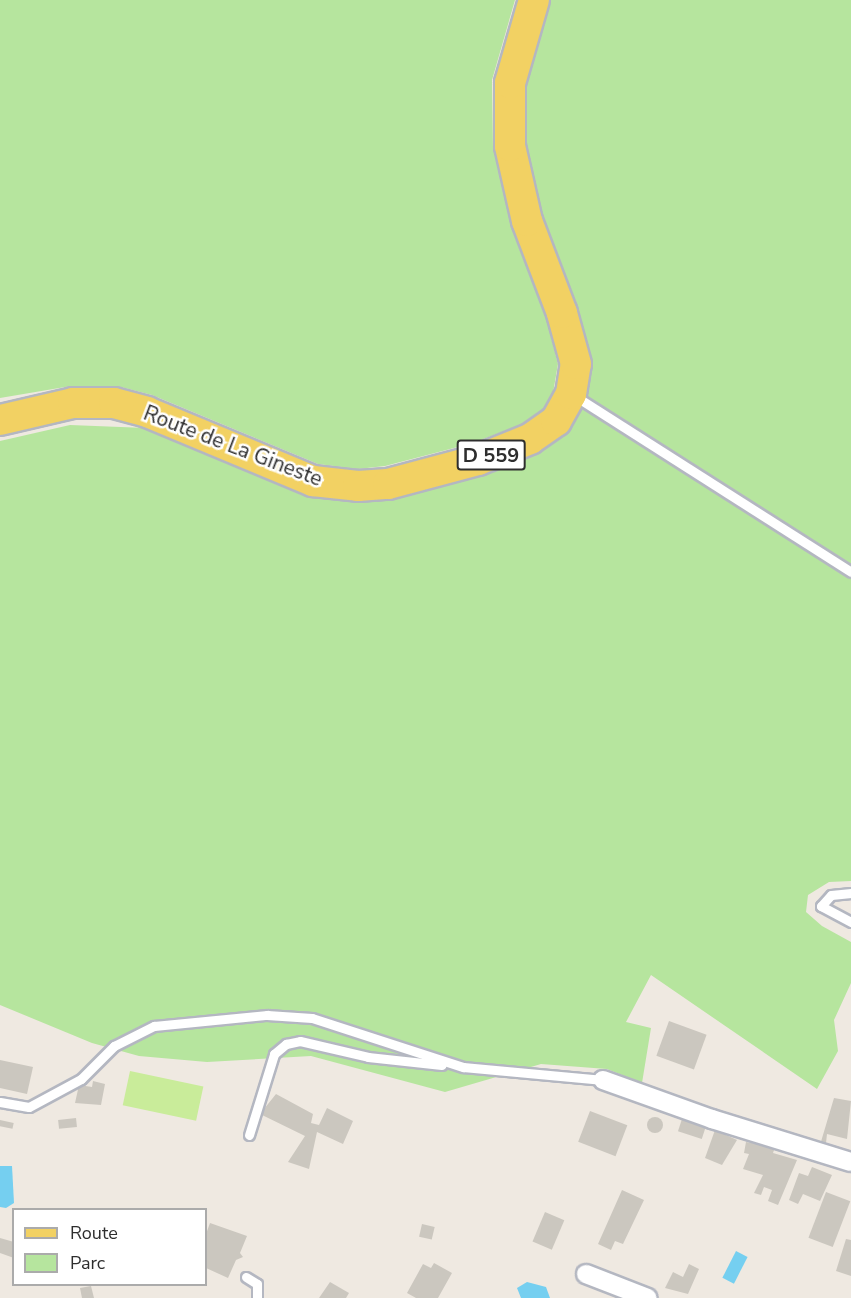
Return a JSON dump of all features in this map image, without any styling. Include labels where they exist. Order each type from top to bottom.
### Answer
[{"type":"main road","name":"Route de La Gineste","points":[[0,420],[73,403],[114,403],[147,412],[313,481],[358,486],[388,483],[478,460],[530,439],[556,421],[571,394],[576,364],[562,313],[527,221],[510,146],[510,82],[534,0]]},
{"type":"street","points":[[603,1080],[851,1162]]},
{"type":"street","points":[[586,1274],[648,1298]]},
{"type":"lane","points":[[571,394],[851,572]]},
{"type":"lane","points":[[851,893],[831,896],[821,906],[851,922]]},
{"type":"lane","points":[[0,1102],[29,1107],[81,1079],[114,1046],[154,1026],[267,1015],[312,1018],[463,1067]]},
{"type":"lane","points":[[249,1135],[274,1054],[286,1044],[300,1041],[368,1057],[603,1080]]},
{"type":"lane","points":[[246,1276],[257,1284],[256,1298]]},
{"type":"green space","points":[[0,0],[515,0],[492,80],[493,148],[511,226],[546,318],[558,364],[553,393],[543,409],[522,424],[473,443],[385,466],[358,469],[318,464],[152,395],[117,386],[71,386],[0,398]]},
{"type":"green space","points":[[547,0],[851,0],[851,881],[829,882],[808,895],[806,912],[822,926],[851,942],[851,983],[834,1020],[838,1051],[817,1089],[651,975],[626,1022],[651,1028],[642,1083],[607,1069],[541,1064],[445,1092],[311,1056],[207,1062],[139,1056],[92,1043],[0,1005],[0,441],[70,425],[146,428],[358,499],[581,404],[523,145],[522,84]]},
{"type":"green space","points":[[130,1071],[203,1087],[196,1121],[123,1105]]},
{"type":"water","points":[[0,1166],[12,1166],[14,1203],[6,1208],[0,1207]]},
{"type":"water","points":[[736,1251],[748,1257],[734,1284],[722,1278]]},
{"type":"water","points":[[527,1282],[546,1287],[550,1298],[521,1298],[517,1288]]},
{"type":"building","points":[[669,1021],[707,1035],[694,1069],[656,1056]]},
{"type":"building","points":[[0,1060],[33,1067],[27,1094],[0,1088]]},
{"type":"building","points":[[93,1081],[105,1084],[101,1105],[75,1103],[79,1085],[92,1087]]},
{"type":"building","points":[[276,1094],[313,1114],[311,1123],[319,1125],[327,1108],[353,1121],[343,1144],[317,1132],[309,1169],[288,1162],[305,1136],[260,1114]]},
{"type":"building","points":[[834,1098],[851,1101],[847,1139],[827,1134],[826,1143],[820,1145]]},
{"type":"building","points":[[590,1111],[627,1125],[616,1156],[578,1142]]},
{"type":"building","points":[[652,1117],[658,1117],[663,1125],[661,1131],[652,1133],[647,1128],[647,1122]]},
{"type":"building","points":[[76,1118],[77,1127],[59,1129],[58,1120]]},
{"type":"building","points":[[682,1119],[706,1127],[702,1139],[678,1131]]},
{"type":"building","points":[[0,1120],[14,1123],[12,1129],[0,1126]]},
{"type":"building","points":[[715,1130],[737,1140],[722,1165],[705,1158]]},
{"type":"building","points":[[746,1142],[775,1147],[773,1153],[797,1160],[778,1205],[768,1201],[772,1190],[764,1187],[761,1195],[754,1193],[763,1175],[743,1169],[749,1154],[744,1153]]},
{"type":"building","points":[[812,1167],[832,1175],[820,1201],[803,1194],[798,1204],[789,1200],[799,1173],[808,1176]]},
{"type":"building","points":[[622,1190],[644,1200],[623,1244],[615,1241],[611,1250],[598,1244]]},
{"type":"building","points":[[826,1192],[850,1201],[833,1247],[808,1238]]},
{"type":"building","points":[[545,1212],[564,1220],[552,1250],[532,1241]]},
{"type":"building","points":[[210,1223],[247,1236],[240,1253],[243,1257],[236,1260],[228,1278],[207,1268],[207,1231]]},
{"type":"building","points":[[422,1224],[435,1227],[432,1240],[419,1237]]},
{"type":"building","points":[[0,1238],[12,1241],[12,1257],[0,1253]]},
{"type":"building","points":[[846,1239],[851,1240],[851,1276],[836,1271]]},
{"type":"building","points":[[434,1263],[452,1273],[438,1298],[416,1298],[407,1293],[423,1264],[431,1268]]},
{"type":"building","points":[[689,1264],[699,1269],[688,1294],[665,1288],[673,1272],[683,1277]]},
{"type":"building","points":[[330,1282],[349,1293],[346,1298],[319,1298]]},
{"type":"building","points":[[91,1286],[94,1298],[82,1298],[80,1288]]}]
